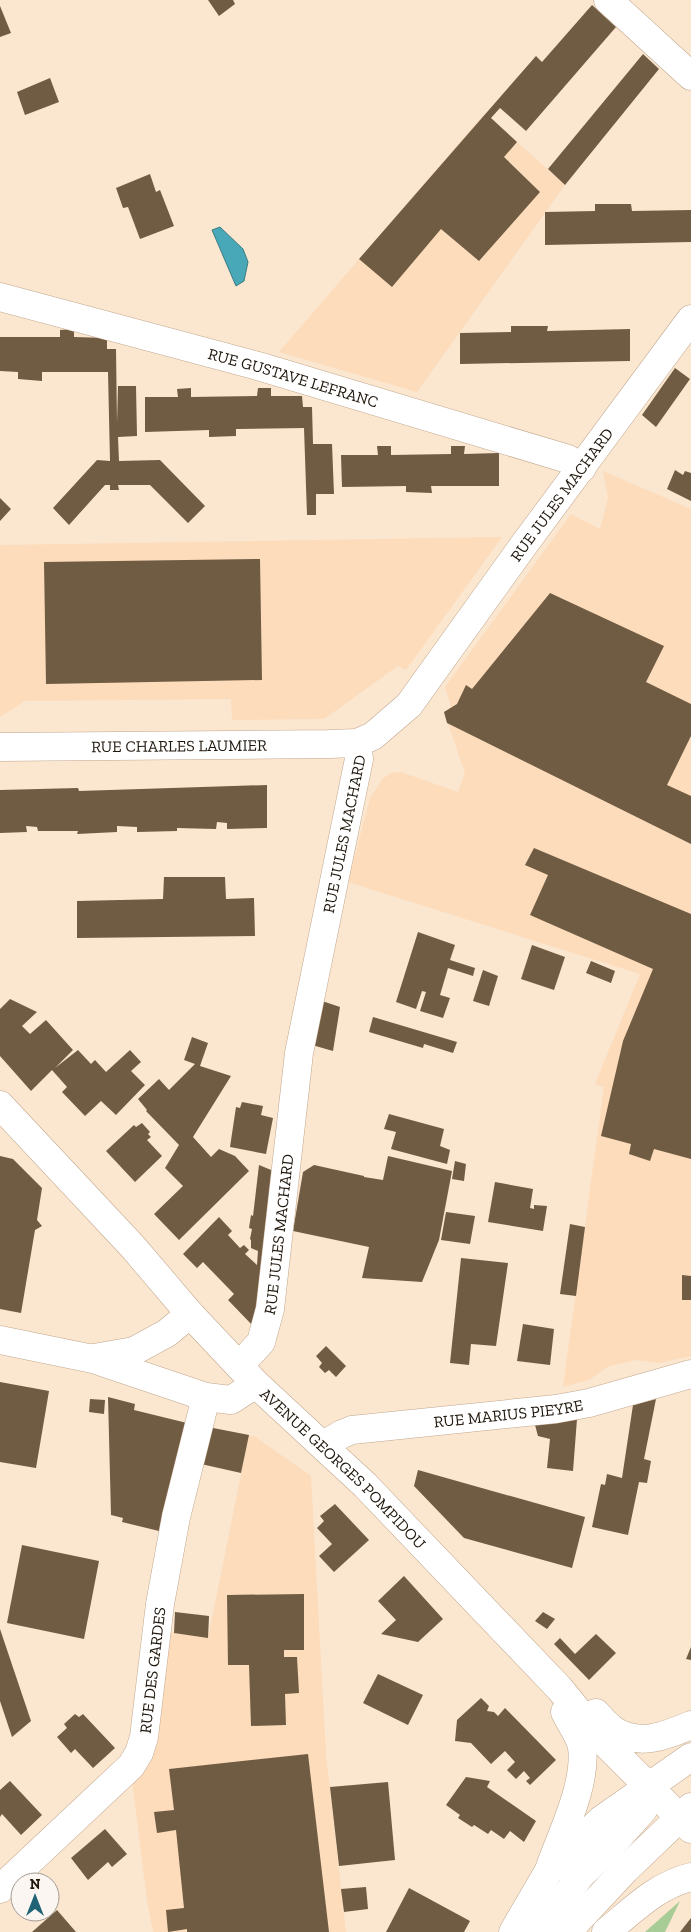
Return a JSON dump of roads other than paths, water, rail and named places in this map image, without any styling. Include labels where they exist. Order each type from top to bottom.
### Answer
[{"type":"street","points":[[608,0],[691,76]]},
{"type":"street","name":"RUE GUSTAVE LEFRANC","points":[[0,297],[258,366],[568,459],[582,468]]},
{"type":"street","name":"RUE JULES MACHARD","points":[[93,1358],[206,1396],[231,1400],[247,1375],[261,1342],[270,1310],[299,1052],[359,759],[357,742],[379,732],[409,705],[523,546],[691,319]]},
{"type":"street","name":"RUE CHARLES LAUMIER","points":[[0,747],[329,744],[357,742]]},
{"type":"street","name":"AVENUE GEORGES POMPIDOU","points":[[0,1105],[133,1247],[190,1314],[247,1375],[365,1484],[560,1689],[599,1737],[650,1787],[687,1818]]},
{"type":"street","points":[[0,1340],[93,1358],[134,1351],[167,1333],[190,1314]]},
{"type":"street","name":"RUE MARIUS PIEYRE","points":[[324,1445],[352,1430],[556,1409],[589,1403],[691,1374]]},
{"type":"street","name":"RUE DES GARDES","points":[[0,1890],[131,1766],[140,1752],[144,1737],[160,1604],[172,1536],[206,1396]]},
{"type":"street","points":[[560,1689],[582,1700],[613,1730],[637,1740],[649,1740],[691,1725]]},
{"type":"street","points":[[513,1932],[548,1872],[582,1776],[582,1746],[563,1708],[560,1689]]},
{"type":"street","points":[[548,1872],[602,1820],[691,1758]]},
{"type":"street","points":[[539,1932],[580,1876],[606,1851],[643,1810],[650,1787]]},
{"type":"street","points":[[567,1932],[625,1870],[687,1818]]},
{"type":"street","points":[[606,1932],[650,1896],[691,1877]]},
{"type":"water","points":[[220,227],[243,249],[248,262],[244,281],[236,286],[212,230]]}]
